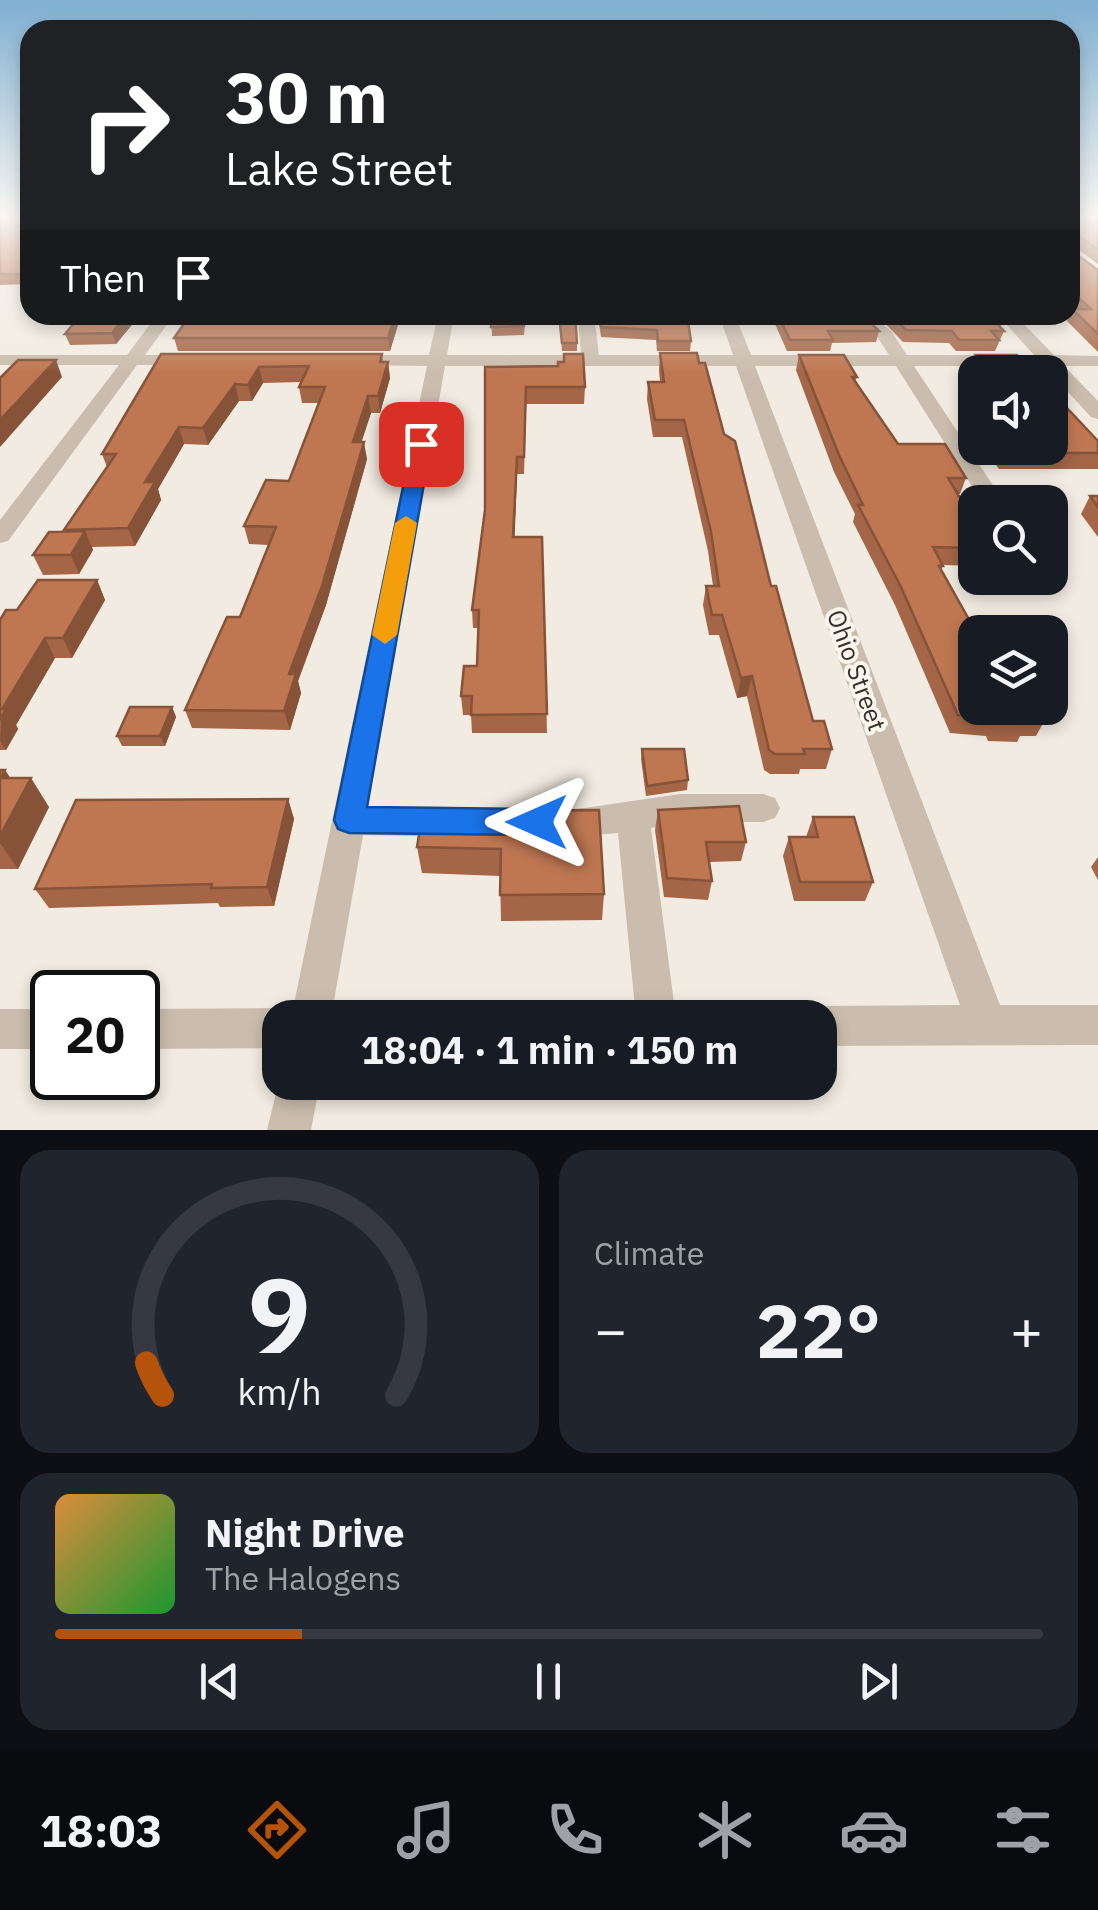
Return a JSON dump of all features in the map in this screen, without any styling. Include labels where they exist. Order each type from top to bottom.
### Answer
[{"type":"street","points":[[0,536],[158,325]]},
{"type":"street","points":[[314,1000],[444,325]]},
{"type":"street","points":[[587,325],[590,360]]},
{"type":"street","name":"Ohio Street","points":[[730,325],[987,1025]]},
{"type":"street","points":[[874,325],[885,335],[982,485]]},
{"type":"street","points":[[1016,325],[1044,355]]},
{"type":"street","points":[[0,360],[207,360]]},
{"type":"street","points":[[322,360],[958,360]]},
{"type":"street","points":[[1068,360],[1098,360]]},
{"type":"street","points":[[1068,381],[1098,413]]},
{"type":"street","points":[[537,822],[634,818],[680,808],[764,808]]},
{"type":"street","points":[[634,818],[654,1000]]},
{"type":"street","points":[[349,820],[482,822]]},
{"type":"street","points":[[837,1026],[1098,1025]]},
{"type":"street","points":[[160,1029],[262,1028]]},
{"type":"street","points":[[0,1029],[30,1029]]},
{"type":"street","points":[[289,1130],[295,1100]]},
{"type":"building","points":[[0,268],[20,268],[20,274],[0,274]]},
{"type":"building","points":[[1080,268],[1098,270],[1098,334],[1080,317],[1080,309],[1091,309],[1080,299]]},
{"type":"building","points":[[73,325],[119,325],[112,333],[65,334]]},
{"type":"building","points":[[183,325],[392,325],[388,338],[174,338]]},
{"type":"building","points":[[560,325],[576,325],[577,343],[562,343]]},
{"type":"building","points":[[689,325],[691,341],[658,341],[657,330],[601,327]]},
{"type":"building","points":[[783,325],[873,325],[879,331],[828,331],[833,340],[790,340]]},
{"type":"building","points":[[901,325],[998,325],[1004,331],[991,331],[999,340],[959,340],[952,331],[906,330]]},
{"type":"building","points":[[660,353],[697,353],[699,363],[705,363],[724,434],[735,441],[771,586],[776,586],[813,721],[824,721],[832,749],[803,749],[805,754],[775,754],[769,750],[752,676],[741,678],[722,615],[712,615],[706,586],[719,586],[711,532],[684,420],[655,420],[648,382],[664,382]]},
{"type":"building","points":[[161,354],[382,354],[380,362],[388,362],[378,396],[368,396],[353,442],[364,442],[322,586],[289,674],[296,674],[284,711],[185,710],[227,617],[240,617],[276,527],[244,526],[266,480],[289,481],[325,387],[299,387],[309,366],[259,367],[248,385],[235,384],[203,428],[179,427],[145,482],[155,482],[128,528],[64,530],[116,454],[102,454]]},
{"type":"building","points":[[564,354],[583,354],[585,387],[526,387],[524,457],[517,457],[513,537],[542,537],[547,714],[471,715],[472,696],[461,696],[464,666],[477,666],[479,610],[472,610],[485,510],[485,367],[558,366],[558,362],[564,362]]},
{"type":"building","points":[[799,355],[844,355],[857,377],[852,377],[898,444],[945,444],[966,478],[948,478],[958,495],[958,548],[933,547],[943,566],[939,566],[966,615],[958,615],[958,715],[901,587],[858,505],[863,505]]},
{"type":"building","points":[[18,360],[56,360],[0,420],[0,378]]},
{"type":"building","points":[[1068,409],[1098,441],[1098,453],[1068,453]]},
{"type":"building","points":[[85,531],[71,555],[33,555],[49,532]]},
{"type":"building","points":[[38,580],[97,580],[63,638],[45,638],[2,709],[6,709],[0,719],[0,620],[6,610],[17,610]]},
{"type":"building","points":[[130,707],[172,707],[160,736],[117,736]]},
{"type":"building","points":[[642,749],[684,749],[688,780],[647,786]]},
{"type":"building","points":[[0,770],[5,770],[1,778],[31,778],[0,836]]},
{"type":"building","points":[[288,799],[267,887],[211,888],[212,884],[35,889],[76,800]]},
{"type":"building","points":[[739,806],[746,842],[706,842],[712,881],[667,878],[658,810]]},
{"type":"building","points":[[599,810],[604,894],[500,895],[501,849],[417,847],[423,811]]},
{"type":"building","points":[[813,817],[854,817],[873,882],[800,882],[789,837],[818,837]]},
{"type":"slow traffic","points":[[385,635],[406,523]]},
{"type":"route","points":[[421,444],[349,820],[537,822]]}]
